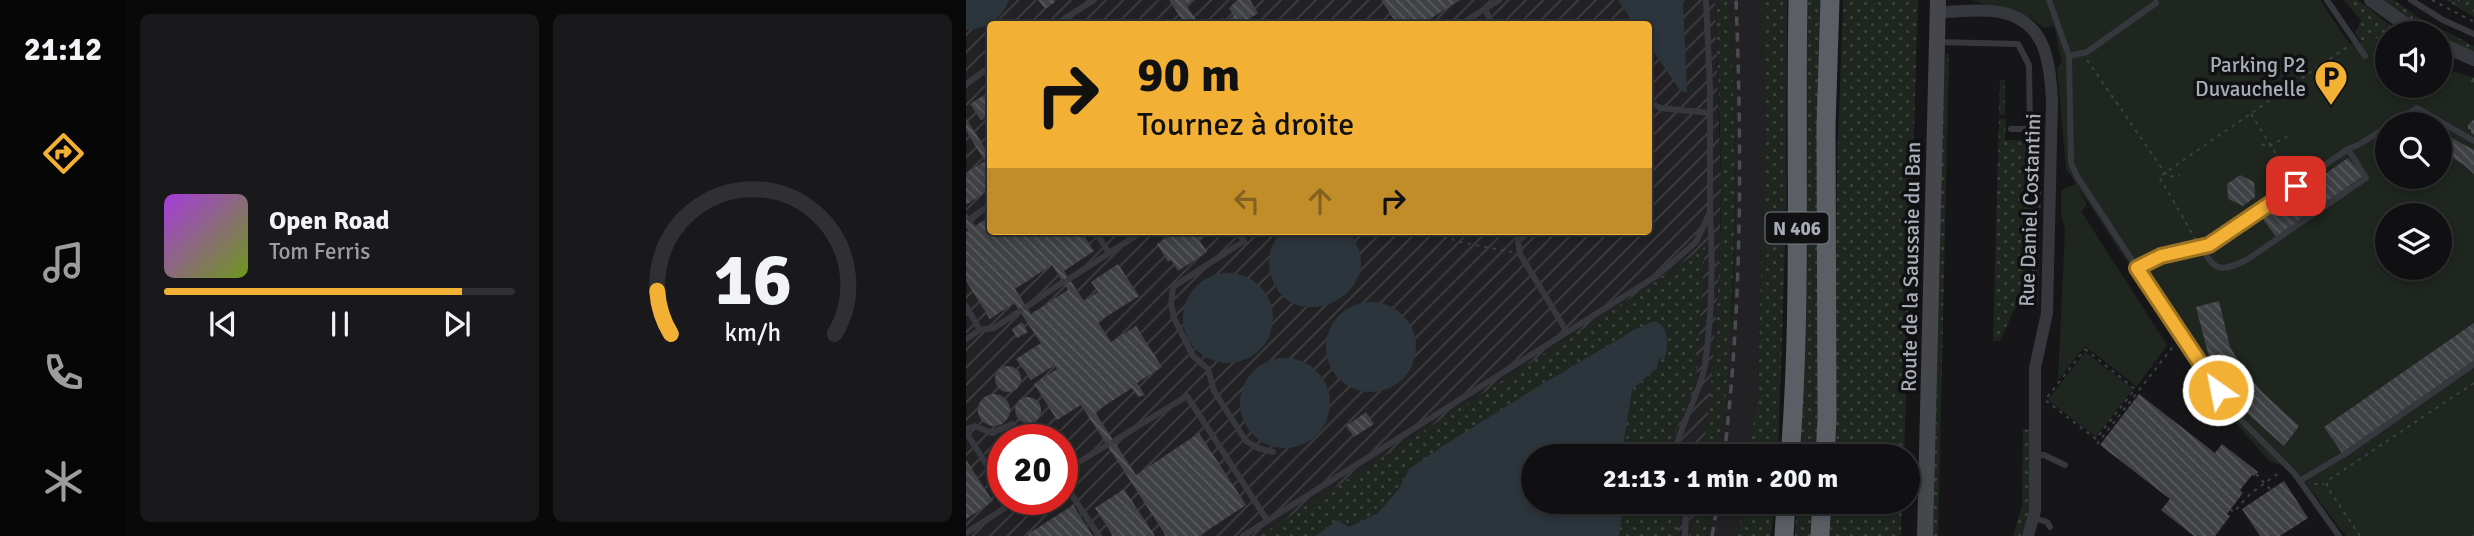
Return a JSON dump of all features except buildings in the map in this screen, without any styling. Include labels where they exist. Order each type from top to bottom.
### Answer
[{"type":"highway","name":"N 406","points":[[1791,444],[1797,305],[1798,0]]},
{"type":"highway","name":"N 406","points":[[1826,444],[1826,126],[1830,0]]},
{"type":"highway","points":[[1784,536],[1785,514]]},
{"type":"highway","points":[[1820,536],[1821,514]]},
{"type":"main road","name":"Route de la Saussaie du Ban","points":[[1925,536],[1938,6]]},
{"type":"street","points":[[2371,0],[2398,21]]},
{"type":"street","name":"Rue Daniel Costantini","points":[[1938,6],[1999,12],[2026,22],[2045,47],[2051,71],[2048,313],[2035,368],[2034,517],[2028,536]]},
{"type":"street","points":[[2452,49],[2474,59]]},
{"type":"lane","points":[[1061,21],[1094,0]]},
{"type":"lane","points":[[1466,21],[1499,0]]},
{"type":"lane","points":[[1676,444],[1705,368],[1711,296],[1706,0]]},
{"type":"lane","points":[[1979,12],[1986,0]]},
{"type":"lane","points":[[2049,0],[2069,57],[2071,163],[2078,177],[2230,409],[2301,480],[2339,536]]},
{"type":"lane","points":[[2327,0],[2365,56]]},
{"type":"lane","points":[[2411,0],[2474,34]]},
{"type":"lane","points":[[2069,57],[2087,52],[2156,3]]},
{"type":"lane","points":[[1485,9],[1491,21]]},
{"type":"lane","points":[[1937,42],[2018,44],[2029,65],[2030,129],[2011,129]]},
{"type":"lane","points":[[966,84],[987,69]]},
{"type":"lane","points":[[1652,103],[1660,108],[1710,113]]},
{"type":"lane","points":[[2452,128],[2474,141]]},
{"type":"lane","points":[[2137,268],[2161,256],[2209,245],[2348,149],[2375,134]]},
{"type":"lane","points":[[2200,247],[2216,267],[2228,269],[2248,259],[2366,178],[2348,149]]},
{"type":"lane","points":[[970,219],[987,207]]},
{"type":"lane","points":[[1243,536],[1658,275],[1696,242],[1710,212]]},
{"type":"lane","points":[[1098,235],[1109,253]]},
{"type":"lane","points":[[966,340],[980,330],[994,328],[1137,235]]},
{"type":"lane","points":[[1240,235],[1244,241],[1172,287],[1171,304],[1174,318],[1193,356],[1208,369],[1214,391],[1246,441],[1273,452]]},
{"type":"lane","points":[[1526,235],[1518,241],[1520,254],[1567,332]]},
{"type":"lane","points":[[966,306],[980,330]]},
{"type":"lane","points":[[2301,480],[2345,454],[2474,363]]},
{"type":"lane","points":[[1078,461],[1187,396],[1267,520]]},
{"type":"lane","points":[[987,431],[975,426],[966,430],[987,465]]},
{"type":"lane","points":[[2034,455],[2045,455],[2065,465]]},
{"type":"lane","points":[[1078,504],[1099,536]]},
{"type":"lane","points":[[1685,536],[1686,514]]},
{"type":"lane","points":[[966,533],[990,515]]},
{"type":"lane","points":[[2034,517],[2047,522],[2050,527]]},
{"type":"path","points":[[2432,0],[2474,21]]},
{"type":"path","points":[[2200,247],[2159,177],[2349,46]]},
{"type":"path","points":[[2088,62],[2168,177],[2180,175]]},
{"type":"path","points":[[2251,113],[2296,186]]},
{"type":"path","points":[[2262,144],[2268,147],[2288,136]]},
{"type":"path","points":[[1439,235],[1520,254]]},
{"type":"path","points":[[2097,444],[2182,335]]},
{"type":"path","points":[[2085,349],[2136,389],[2096,439],[2045,400],[2085,349]]},
{"type":"path","points":[[2360,536],[2327,487],[2327,481],[2474,383]]},
{"type":"path","points":[[2230,509],[2234,512],[2250,494],[2287,467]]},
{"type":"path","points":[[2256,474],[2271,490]]},
{"type":"shaded area","points":[[966,0],[1715,0],[1721,184],[1719,276],[1705,444],[1521,444],[1521,514],[1695,514],[1691,536],[966,536]]},
{"type":"shaded area","points":[[966,0],[1009,0],[998,18],[987,21],[987,24],[980,28],[966,30]]},
{"type":"shaded area","points":[[1618,0],[1683,0],[1687,93],[1680,90],[1652,49],[1652,21],[1632,21]]},
{"type":"shaded area","points":[[1730,0],[1761,0],[1765,122],[1758,388],[1751,444],[1720,444],[1733,302],[1736,193]]},
{"type":"shaded area","points":[[1350,235],[1360,253],[1360,272],[1351,289],[1336,301],[1318,307],[1299,306],[1282,296],[1271,276],[1269,264],[1272,247],[1278,236]]},
{"type":"shaded area","points":[[1219,273],[1237,273],[1253,280],[1266,293],[1273,309],[1273,327],[1266,343],[1253,356],[1237,363],[1219,363],[1203,356],[1190,343],[1183,327],[1183,309],[1190,293],[1203,280]]},
{"type":"shaded area","points":[[1371,302],[1388,305],[1403,315],[1413,330],[1416,347],[1413,364],[1403,379],[1388,389],[1371,392],[1354,389],[1339,379],[1329,364],[1326,347],[1329,330],[1339,315],[1354,305]]},
{"type":"shaded area","points":[[1654,321],[1666,332],[1667,343],[1664,360],[1660,357],[1656,369],[1632,389],[1626,444],[1521,444],[1521,514],[1622,514],[1619,536],[1315,536],[1338,520],[1349,527],[1378,513],[1399,489],[1409,469],[1531,391]]},
{"type":"shaded area","points":[[1285,358],[1302,361],[1317,371],[1327,386],[1330,403],[1327,420],[1317,435],[1302,445],[1285,448],[1268,445],[1253,435],[1243,420],[1240,403],[1243,386],[1253,371],[1268,361]]},
{"type":"shaded area","points":[[1710,514],[1741,514],[1738,536],[1706,536]]},
{"type":"green space","points":[[1715,0],[1730,0],[1736,193],[1730,347],[1721,444],[1704,444],[1720,254],[1720,140]]},
{"type":"green space","points":[[1761,0],[1787,0],[1786,219],[1778,444],[1751,444],[1758,388],[1765,122]]},
{"type":"green space","points":[[1806,0],[1823,0],[1817,444],[1799,444]]},
{"type":"green space","points":[[1843,0],[1918,0],[1904,444],[1834,444],[1837,175]]},
{"type":"green space","points":[[1972,0],[2320,0],[2350,44],[2375,38],[2375,98],[2452,98],[2452,82],[2474,94],[2474,536],[2346,536],[2296,471],[2269,461],[2227,413],[2079,189],[2087,205],[2081,211],[2167,345],[2137,387],[2085,346],[2058,380],[2065,229],[2061,215],[2061,190],[2076,184],[2066,169],[2057,68],[2062,63],[2054,26],[2043,28],[2018,13]]},
{"type":"green space","points":[[2344,0],[2358,0],[2385,21],[2375,21],[2375,52],[2355,35],[2361,20]]},
{"type":"green space","points":[[2379,0],[2394,0],[2426,21],[2408,21]]},
{"type":"green space","points":[[2446,0],[2474,0],[2474,17]]},
{"type":"green space","points":[[2452,35],[2474,46],[2474,55],[2452,44]]},
{"type":"green space","points":[[1945,54],[1949,54],[1938,536],[1931,536],[1941,110]]},
{"type":"green space","points":[[2452,73],[2474,78],[2474,119],[2452,94]]},
{"type":"green space","points":[[2000,80],[2005,80],[2005,115],[1999,115]]},
{"type":"green space","points":[[1999,119],[2006,119],[2005,140],[2042,140],[2038,306],[2026,303],[2015,308],[2000,341],[1993,341]]},
{"type":"green space","points":[[1705,247],[1696,382],[1672,444],[1626,444],[1624,441],[1632,389],[1656,369],[1660,357],[1664,360],[1666,341],[1665,328],[1634,330],[1531,391],[1409,469],[1385,504],[1369,517],[1349,527],[1338,521],[1315,536],[1259,536],[1619,306]]},
{"type":"green space","points":[[2085,352],[2133,389],[2096,437],[2048,400]]},
{"type":"green space","points":[[2023,429],[2029,430],[2030,508],[2021,536],[2013,536],[2022,506]]},
{"type":"green space","points":[[1622,514],[1679,514],[1678,536],[1619,536]]},
{"type":"green space","points":[[1695,514],[1710,514],[1706,536],[1691,536]]},
{"type":"green space","points":[[1741,514],[1774,514],[1771,536],[1738,536]]},
{"type":"green space","points":[[1796,514],[1815,514],[1814,536],[1795,536]]},
{"type":"green space","points":[[1831,514],[1902,514],[1901,536],[1830,536]]},
{"type":"railway","points":[[1725,444],[1734,343],[1739,229],[1736,0]]},
{"type":"railway","points":[[1712,536],[1716,514]]},
{"type":"place","name":"Parking P2 Duvauchelle","points":[[2331,107]]},
{"type":"route","points":[[2218,390],[2137,268],[2161,256],[2209,245],[2296,186]]}]
